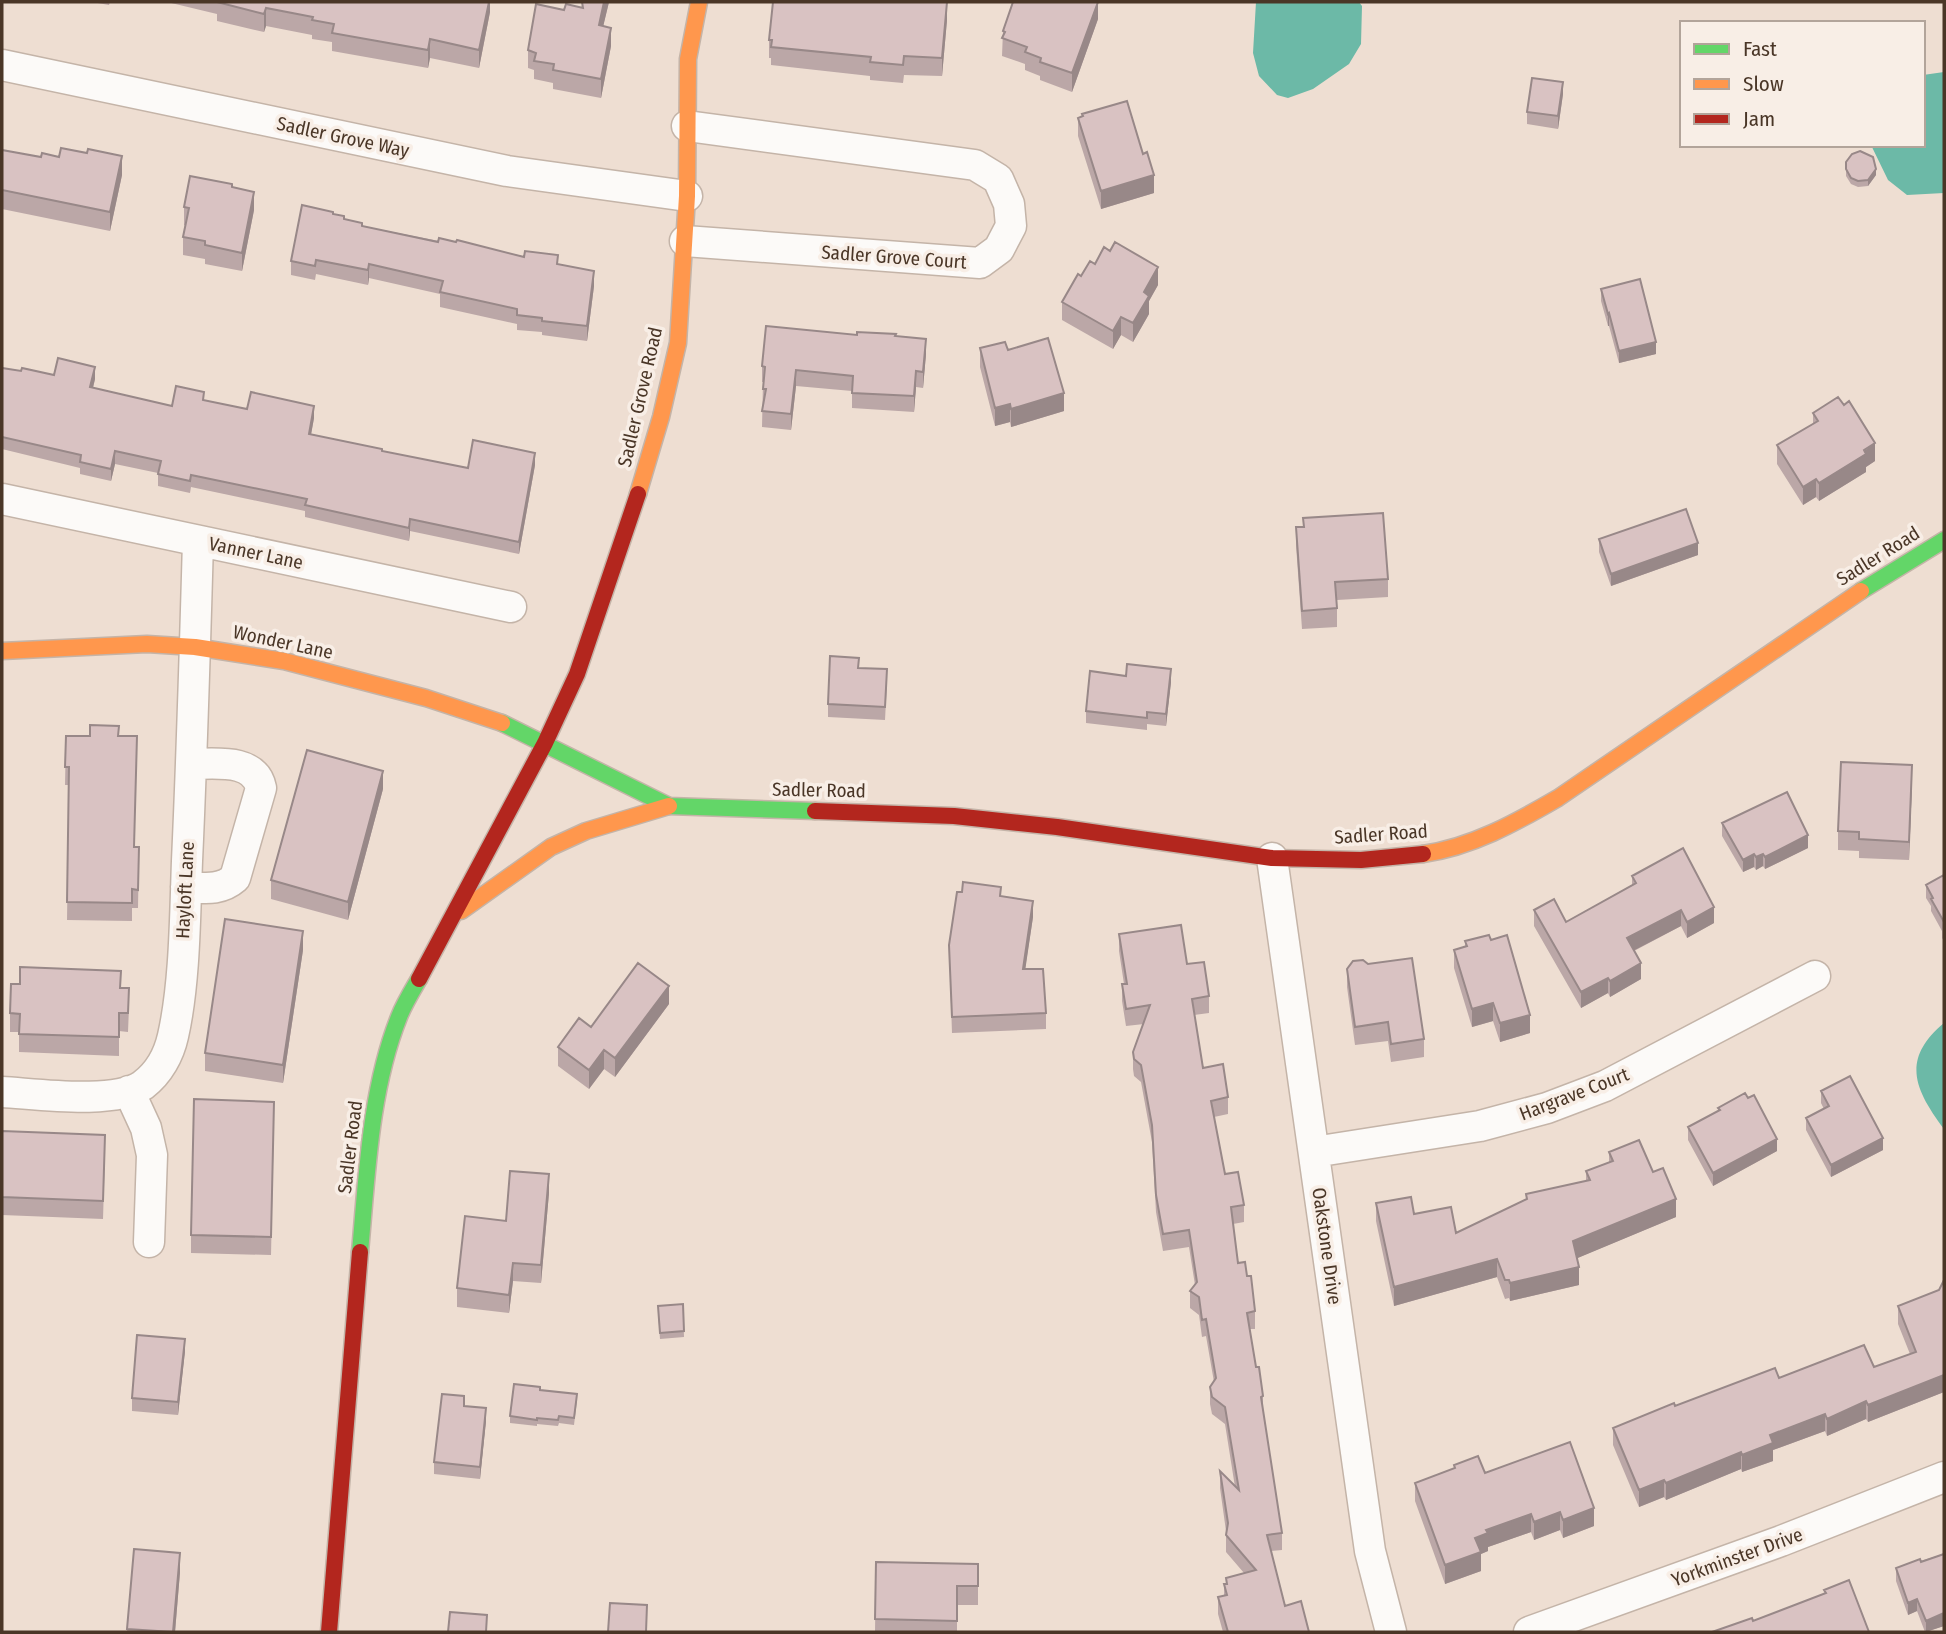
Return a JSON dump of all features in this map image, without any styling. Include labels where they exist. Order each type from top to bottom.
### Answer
[{"type":"street","name":"Sadler Grove Road","points":[[545,743],[577,674],[607,591],[660,417],[678,343],[687,196],[688,59],[699,2]]},
{"type":"street","name":"Sadler Grove Way","points":[[2,65],[507,171],[687,196]]},
{"type":"street","name":"Sadler Grove Court","points":[[685,241],[980,263],[999,249],[1011,226],[1009,204],[998,179],[975,165],[687,126]]},
{"type":"street","name":"Vanner Lane","points":[[2,499],[511,607]]},
{"type":"street","name":"Sadler Road","points":[[329,1632],[367,1175],[378,1089],[399,1016],[545,743],[669,806],[954,816],[1070,829],[1272,858],[1361,860],[1426,854],[1463,845],[1508,827],[1558,797],[1860,592],[1944,540]]},
{"type":"street","name":"Hayloft Lane","points":[[2,1092],[107,1097],[143,1085],[166,1058],[173,1038],[180,983],[186,887],[198,541]]},
{"type":"street","name":"Wonder Lane","points":[[2,651],[147,644],[195,647],[284,661],[490,718],[545,743]]},
{"type":"street","points":[[186,887],[218,888],[226,886],[235,878],[261,788],[260,780],[248,769],[234,764],[191,764]]},
{"type":"street","points":[[453,916],[551,847],[586,831],[669,806]]},
{"type":"street","name":"Oakstone Drive","points":[[1272,858],[1370,1551],[1391,1632]]},
{"type":"street","name":"Hargrave Court","points":[[1314,1153],[1480,1126],[1547,1108],[1605,1086],[1815,976]]},
{"type":"street","points":[[129,1091],[146,1128],[152,1154],[149,1242]]},
{"type":"street","name":"Yorkminster Drive","points":[[1529,1632],[1781,1541],[1944,1477]]},
{"type":"water","points":[[1256,2],[1359,2],[1362,6],[1361,44],[1349,64],[1313,89],[1288,98],[1277,95],[1259,76],[1253,53]]},
{"type":"water","points":[[1944,72],[1944,193],[1907,195],[1888,180],[1872,147],[1925,147],[1925,75]]},
{"type":"water","points":[[1944,1023],[1944,1129],[1919,1087],[1917,1062],[1930,1036]]},
{"type":"building","points":[[217,2],[489,2],[479,50],[430,39],[428,50],[332,33],[334,24],[312,20],[313,17],[266,8],[264,14]]},
{"type":"building","points":[[582,2],[604,2],[599,25],[611,28],[601,79],[553,70],[554,64],[534,61],[536,53],[528,50],[536,4],[564,10],[566,4],[583,8]]},
{"type":"building","points":[[773,2],[947,2],[942,58],[904,56],[903,65],[870,62],[871,57],[771,47],[772,40],[769,40]]},
{"type":"building","points":[[1013,2],[1098,2],[1072,73],[1040,62],[1041,58],[1025,52],[1027,47],[1002,38]]},
{"type":"building","points":[[1532,78],[1563,82],[1558,116],[1527,112]]},
{"type":"building","points":[[1127,101],[1143,154],[1147,152],[1154,175],[1101,191],[1078,118],[1083,116],[1082,114]]},
{"type":"building","points":[[61,148],[87,153],[88,149],[122,156],[110,212],[2,190],[2,150],[41,157],[42,153],[59,157]]},
{"type":"building","points":[[1860,151],[1873,157],[1876,169],[1868,180],[1858,181],[1851,178],[1846,169],[1846,162],[1852,154]]},
{"type":"building","points":[[190,176],[232,184],[232,187],[254,192],[242,253],[183,237],[189,208],[184,207]]},
{"type":"building","points":[[302,205],[333,212],[344,216],[344,219],[362,223],[362,226],[438,242],[439,238],[457,240],[524,257],[525,251],[558,255],[557,264],[594,271],[587,326],[517,315],[517,309],[440,292],[443,281],[369,264],[368,270],[316,260],[315,266],[291,261]]},
{"type":"building","points":[[1115,242],[1158,267],[1144,292],[1149,296],[1133,323],[1121,317],[1113,331],[1062,302],[1078,274],[1081,276],[1090,261],[1095,264],[1104,247],[1110,251]]},
{"type":"building","points":[[1640,279],[1656,342],[1619,351],[1601,289]]},
{"type":"building","points":[[766,326],[857,335],[857,332],[896,334],[895,336],[926,339],[923,372],[916,371],[914,396],[852,393],[853,376],[796,370],[791,414],[762,411],[766,389],[763,389],[765,367],[762,366]]},
{"type":"building","points":[[1048,338],[1064,393],[1011,409],[1010,404],[995,408],[980,348],[1005,342],[1008,350]]},
{"type":"building","points":[[58,358],[95,367],[90,387],[172,406],[176,386],[204,392],[203,400],[247,409],[251,392],[314,406],[309,434],[382,451],[468,468],[473,440],[535,453],[519,542],[410,519],[409,528],[305,505],[307,499],[191,475],[190,481],[158,474],[161,461],[115,451],[111,469],[80,462],[81,455],[2,437],[2,368],[21,371],[22,368],[54,375]]},
{"type":"building","points":[[1838,397],[1844,405],[1849,401],[1875,443],[1864,450],[1866,454],[1819,483],[1816,479],[1803,487],[1777,445],[1818,421],[1813,413]]},
{"type":"building","points":[[1686,509],[1698,543],[1611,574],[1599,539]]},
{"type":"building","points":[[1383,513],[1388,579],[1335,582],[1337,608],[1302,611],[1296,527],[1304,527],[1303,518]]},
{"type":"building","points":[[830,656],[859,658],[858,668],[887,669],[885,707],[828,704]]},
{"type":"building","points":[[1127,664],[1171,669],[1166,714],[1147,712],[1147,718],[1086,711],[1090,671],[1126,676]]},
{"type":"building","points":[[90,725],[119,726],[118,736],[137,736],[134,847],[139,847],[138,890],[132,889],[132,903],[67,902],[69,767],[65,767],[66,736],[90,736]]},
{"type":"building","points":[[307,750],[383,771],[348,902],[271,880]]},
{"type":"building","points":[[1841,762],[1912,765],[1909,842],[1859,839],[1859,832],[1838,831]]},
{"type":"building","points":[[1787,792],[1808,835],[1765,857],[1763,854],[1756,857],[1754,854],[1743,860],[1722,823]]},
{"type":"building","points":[[1683,848],[1714,907],[1687,922],[1681,910],[1627,938],[1641,963],[1610,981],[1608,978],[1581,992],[1534,910],[1554,899],[1566,922],[1636,883],[1632,876]]},
{"type":"building","points":[[1944,875],[1944,922],[1926,885]]},
{"type":"building","points":[[963,882],[1001,887],[1000,896],[1033,901],[1023,969],[1043,969],[1046,1013],[952,1017],[949,945],[957,892],[962,892]]},
{"type":"building","points":[[225,919],[303,931],[283,1065],[205,1053]]},
{"type":"building","points":[[1181,925],[1187,964],[1204,962],[1209,996],[1192,999],[1203,1068],[1223,1064],[1228,1097],[1211,1101],[1225,1174],[1238,1172],[1244,1205],[1231,1207],[1238,1263],[1245,1262],[1247,1276],[1251,1276],[1255,1311],[1247,1313],[1256,1367],[1259,1367],[1261,1397],[1282,1533],[1267,1535],[1285,1606],[1301,1601],[1309,1632],[1228,1632],[1218,1597],[1227,1595],[1224,1584],[1227,1584],[1226,1578],[1256,1570],[1226,1535],[1228,1523],[1220,1471],[1239,1490],[1225,1407],[1212,1397],[1210,1387],[1216,1378],[1206,1319],[1202,1320],[1199,1297],[1190,1291],[1197,1282],[1189,1230],[1163,1234],[1156,1195],[1152,1125],[1141,1065],[1134,1059],[1133,1052],[1150,1005],[1126,1009],[1122,984],[1127,984],[1119,934]]},
{"type":"building","points":[[1489,935],[1491,940],[1507,935],[1530,1015],[1500,1023],[1493,1003],[1472,1009],[1454,950],[1467,946],[1465,941]]},
{"type":"building","points":[[1412,958],[1424,1039],[1391,1044],[1388,1022],[1355,1027],[1347,969],[1353,961],[1363,960],[1368,964]]},
{"type":"building","points":[[638,963],[669,986],[615,1058],[604,1050],[589,1070],[558,1047],[579,1018],[591,1027]]},
{"type":"building","points":[[20,967],[121,971],[120,988],[129,988],[128,1013],[119,1013],[119,1037],[19,1034],[20,1014],[10,1013],[11,984],[20,984]]},
{"type":"building","points":[[1850,1076],[1883,1138],[1831,1165],[1806,1118],[1829,1106],[1821,1091]]},
{"type":"building","points":[[1745,1093],[1748,1098],[1754,1095],[1777,1139],[1713,1173],[1688,1127]]},
{"type":"building","points":[[194,1099],[274,1102],[271,1237],[191,1235]]},
{"type":"building","points":[[2,1131],[105,1135],[103,1201],[2,1197]]},
{"type":"building","points":[[1639,1140],[1653,1172],[1663,1168],[1676,1199],[1573,1241],[1579,1267],[1510,1283],[1505,1280],[1497,1259],[1394,1287],[1376,1203],[1411,1197],[1414,1214],[1451,1207],[1456,1233],[1527,1199],[1526,1194],[1590,1180],[1586,1171],[1613,1161],[1609,1152]]},
{"type":"building","points":[[510,1171],[549,1174],[541,1265],[513,1263],[509,1295],[457,1288],[465,1216],[506,1221]]},
{"type":"building","points":[[1944,1280],[1944,1375],[1868,1405],[1866,1401],[1827,1419],[1825,1414],[1770,1435],[1773,1443],[1742,1455],[1741,1452],[1666,1483],[1664,1480],[1639,1490],[1613,1428],[1674,1403],[1675,1406],[1775,1368],[1779,1378],[1864,1345],[1874,1367],[1916,1352],[1898,1306],[1939,1290]]},
{"type":"building","points":[[683,1304],[684,1331],[660,1333],[658,1306]]},
{"type":"building","points":[[137,1335],[185,1339],[178,1402],[132,1398]]},
{"type":"building","points":[[514,1384],[577,1394],[574,1418],[559,1416],[558,1420],[537,1420],[510,1416]]},
{"type":"building","points":[[442,1394],[464,1396],[464,1406],[486,1408],[480,1467],[434,1462]]},
{"type":"building","points":[[1570,1442],[1594,1508],[1563,1520],[1560,1512],[1534,1522],[1531,1514],[1486,1530],[1488,1533],[1475,1538],[1481,1552],[1445,1565],[1415,1483],[1478,1456],[1485,1473]]},
{"type":"building","points":[[134,1549],[180,1553],[173,1632],[127,1629]]},
{"type":"building","points":[[1944,1554],[1944,1613],[1926,1621],[1917,1599],[1908,1603],[1896,1568]]},
{"type":"building","points":[[876,1562],[978,1564],[978,1586],[957,1586],[957,1621],[875,1619]]},
{"type":"building","points":[[1849,1580],[1869,1632],[1712,1632],[1752,1618],[1753,1621],[1826,1593],[1824,1590]]},
{"type":"building","points":[[610,1603],[647,1605],[646,1632],[608,1632]]},
{"type":"building","points":[[450,1612],[487,1615],[486,1632],[448,1632]]},
{"type":"traffic: fast","points":[[1861,591],[1944,540]]},
{"type":"traffic: fast","points":[[502,723],[669,806],[815,811]]},
{"type":"traffic: fast","points":[[360,1252],[371,1133],[382,1074],[399,1017],[419,979]]},
{"type":"traffic: slow","points":[[638,494],[661,417],[678,343],[687,196],[688,59],[699,2]]},
{"type":"traffic: slow","points":[[1423,854],[1476,840],[1558,798],[1861,591]]},
{"type":"traffic: slow","points":[[2,651],[147,644],[195,647],[284,661],[426,698],[502,723]]},
{"type":"traffic: slow","points":[[461,911],[551,847],[586,831],[669,806]]},
{"type":"traffic: jam","points":[[419,979],[545,743],[577,674],[638,494]]},
{"type":"traffic: jam","points":[[815,811],[954,816],[1057,827],[1272,858],[1361,860],[1423,854]]},
{"type":"traffic: jam","points":[[329,1632],[360,1252]]}]
